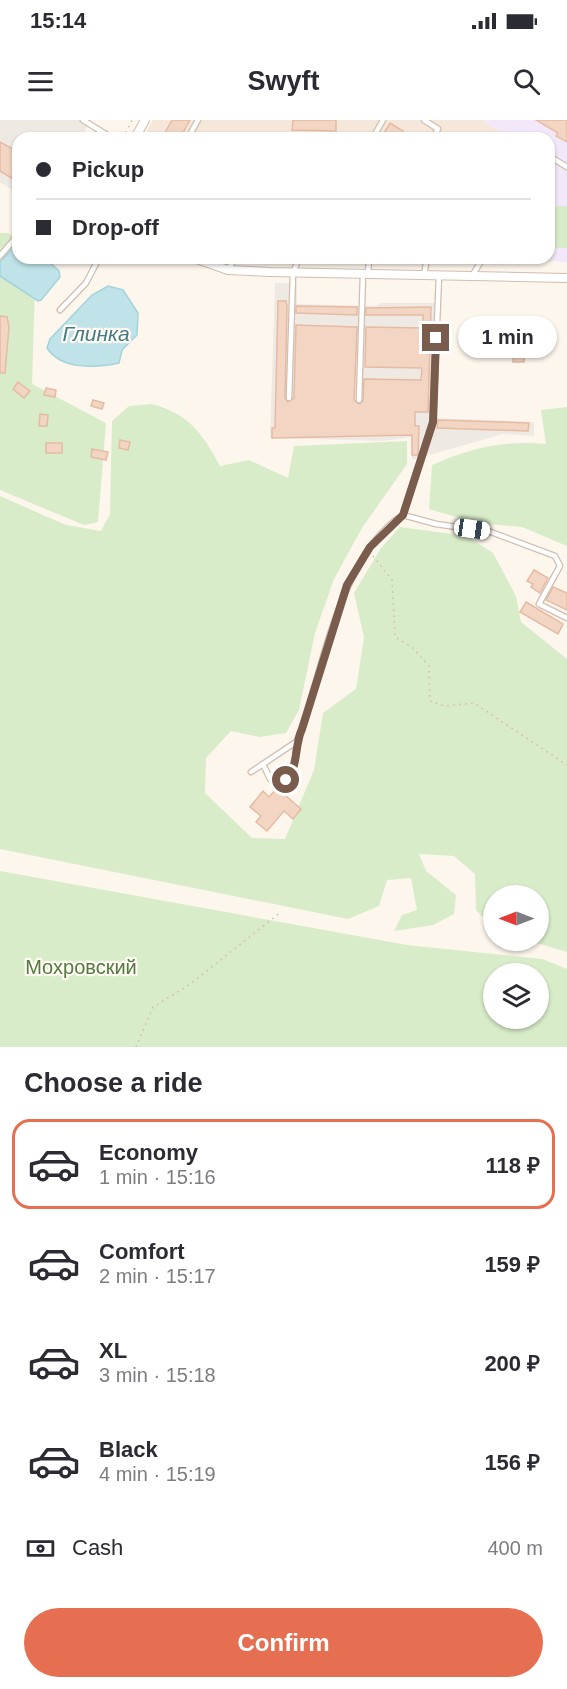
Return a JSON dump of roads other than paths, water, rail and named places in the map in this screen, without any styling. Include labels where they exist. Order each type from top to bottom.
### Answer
[{"type":"street","points":[[211,264],[228,270],[293,273],[567,278]]},
{"type":"lane","points":[[83,120],[102,132]]},
{"type":"lane","points":[[424,120],[438,129],[436,132]]},
{"type":"lane","points":[[0,256],[12,242]]},
{"type":"lane","points":[[60,310],[86,283],[96,264]]},
{"type":"lane","points":[[228,270],[232,264]]},
{"type":"lane","points":[[289,398],[293,273],[297,264]]},
{"type":"lane","points":[[359,400],[365,274],[368,264]]},
{"type":"lane","points":[[424,275],[426,264]]},
{"type":"lane","points":[[472,276],[479,264]]},
{"type":"lane","points":[[263,764],[270,779],[279,782],[286,780],[293,773],[296,742],[347,585],[367,552],[403,515],[433,422],[439,276]]},
{"type":"lane","points":[[403,515],[436,524],[491,532],[555,556],[560,566],[539,604],[567,618]]},
{"type":"lane","points":[[251,772],[296,742]]},
{"type":"water","points":[[12,249],[12,264],[51,264],[59,271],[60,277],[38,301],[0,276],[0,262]]},
{"type":"water","name":"Глинка","points":[[108,286],[123,290],[138,313],[137,335],[122,350],[119,363],[80,366],[70,364],[53,355],[47,348],[50,339],[92,295]]},
{"type":"park label","name":"Мохровский","points":[[81,967]]}]
